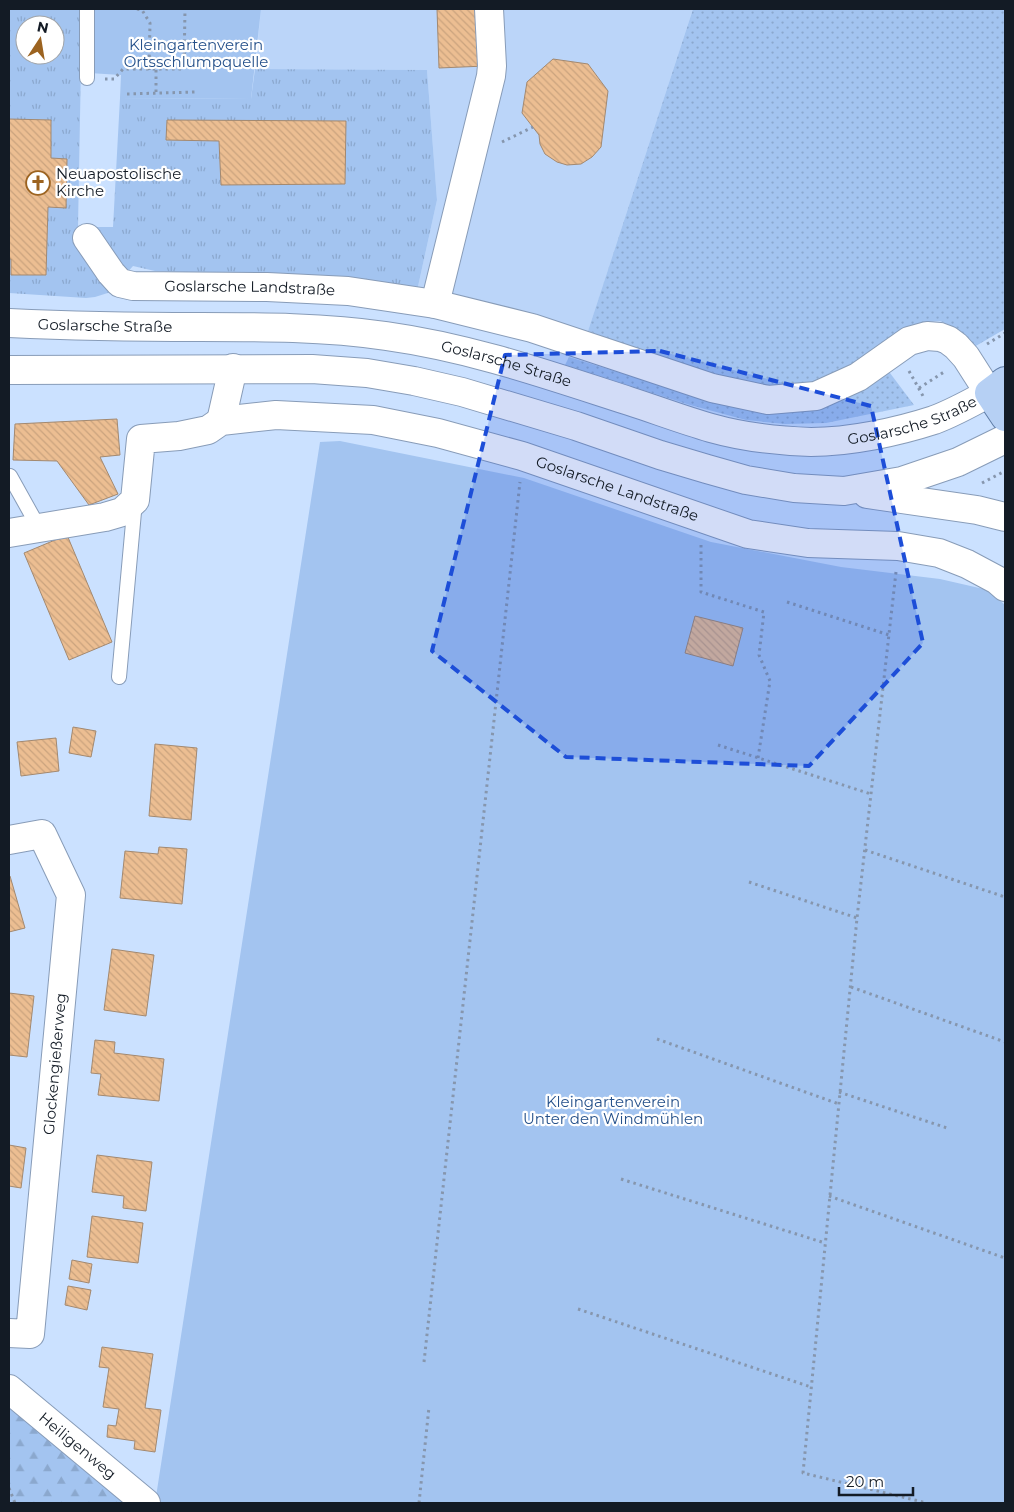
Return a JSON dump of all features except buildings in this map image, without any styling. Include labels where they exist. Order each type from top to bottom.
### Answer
[{"type":"main road","points":[[997,387],[1005,417]]},
{"type":"street","points":[[435,304],[491,76],[489,9]]},
{"type":"street","name":"Goslarsche Landstraße","points":[[87,238],[110,272],[120,283],[133,286],[267,287],[348,291],[435,304],[532,328],[712,388],[768,400],[816,396],[858,377],[909,341],[927,336],[948,340],[997,387]]},
{"type":"street","name":"Goslarsche Straße","points":[[9,323],[78,326],[328,329],[428,342],[474,352],[521,366],[712,428],[746,436],[778,440],[813,442],[877,435],[935,420],[960,409],[997,387]]},
{"type":"street","points":[[9,354],[41,357],[77,370]]},
{"type":"street","points":[[221,421],[233,368]]},
{"type":"street","points":[[9,370],[233,368],[312,369],[367,374],[414,381],[462,392],[576,426],[660,455],[746,480],[794,488],[844,491],[976,510],[1005,517]]},
{"type":"street","name":"Goslarsche Landstraße","points":[[135,500],[141,439],[179,436],[208,430],[221,421],[276,415],[374,420],[438,433],[522,456],[748,534],[808,544],[898,546],[939,553],[975,568],[998,580],[1005,587]]},
{"type":"street","points":[[844,491],[902,481],[958,462],[1005,439]]},
{"type":"street","points":[[9,533],[105,517],[122,512],[135,500]]},
{"type":"street","name":"Glockengießerweg","points":[[9,840],[42,834],[71,896],[19,1333]]},
{"type":"street","name":"Heiligenweg","points":[[9,1389],[146,1503]]},
{"type":"lane","points":[[87,9],[87,78]]},
{"type":"lane","points":[[10,476],[39,528]]},
{"type":"lane","points":[[119,677],[135,500]]},
{"type":"path","points":[[136,9],[142,10],[150,23],[149,70]]},
{"type":"path","points":[[114,79],[123,69],[184,69],[185,9]]},
{"type":"path","points":[[156,70],[156,93]]},
{"type":"path","points":[[127,94],[196,92]]},
{"type":"path","points":[[424,1362],[522,456]]},
{"type":"path","points":[[981,484],[1005,471]]},
{"type":"path","points":[[898,546],[857,918],[803,1473],[927,1503]]},
{"type":"path","points":[[701,565],[701,592],[764,612],[759,655],[770,681],[758,758]]},
{"type":"path","points":[[787,602],[888,635]]},
{"type":"path","points":[[718,745],[871,794]]},
{"type":"path","points":[[865,850],[1005,897]]},
{"type":"path","points":[[749,882],[857,918]]},
{"type":"path","points":[[851,987],[1005,1042]]},
{"type":"path","points":[[657,1039],[839,1104]]},
{"type":"path","points":[[840,1092],[947,1128]]},
{"type":"path","points":[[621,1180],[825,1243]]},
{"type":"path","points":[[830,1196],[1005,1258]]},
{"type":"path","points":[[578,1309],[811,1387]]},
{"type":"path","points":[[419,1503],[429,1407]]},
{"type":"path","points":[[9,1488],[16,1503]]},
{"type":"highlighted area","points":[[660,351],[871,406],[923,643],[809,766],[566,757],[432,651],[505,355]]},
{"type":"shaded area","points":[[261,9],[693,9],[588,331],[417,291],[437,200],[427,70],[255,69]]},
{"type":"green space","points":[[9,9],[82,9],[78,227],[113,227],[120,98],[251,99],[255,69],[427,70],[437,200],[417,291],[271,275],[155,271],[133,266],[116,285],[114,291],[86,298],[9,293]]},
{"type":"green space","name":"Kleingartenverein Ortsschlumpquelle","points":[[90,9],[261,9],[251,99],[120,98],[121,75],[89,73]]},
{"type":"green space","points":[[693,9],[1005,9],[1005,329],[974,347],[954,327],[940,321],[924,322],[850,369],[808,385],[769,388],[676,363],[588,331]]},
{"type":"green space","points":[[569,357],[714,402],[887,369],[914,405],[826,423],[785,424],[746,420],[690,405],[565,365]]},
{"type":"green space","name":"Kleingartenverein Unter den Windmühlen","points":[[340,441],[524,478],[711,542],[841,567],[940,579],[988,590],[1005,605],[1005,1503],[155,1503],[320,442]]},
{"type":"green space","points":[[9,1389],[146,1503],[9,1503]]},
{"type":"place","name":"Neuapostolische Kirche","points":[[38,183]]}]
